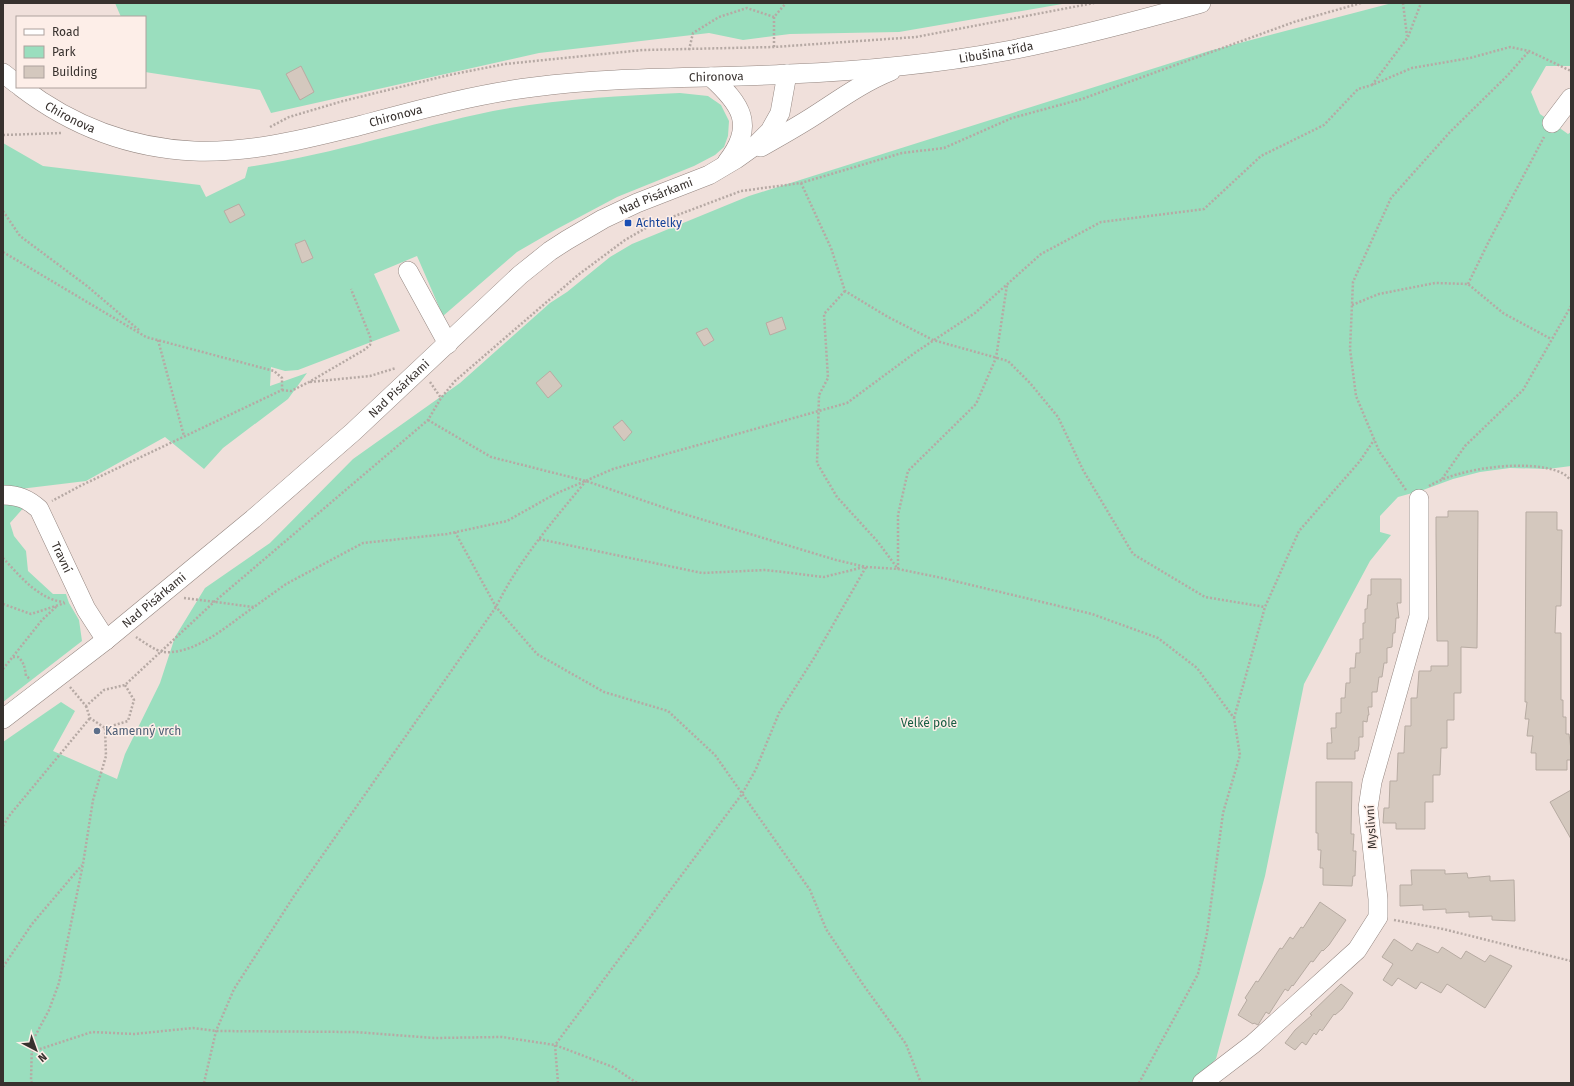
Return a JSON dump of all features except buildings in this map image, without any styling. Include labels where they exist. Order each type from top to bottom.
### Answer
[{"type":"street","name":"Libušina třída","points":[[787,74],[907,65],[976,56],[1056,41],[1201,3]]},
{"type":"street","points":[[722,168],[792,130],[864,83],[907,65]]},
{"type":"street","points":[[3,73],[16,83]]},
{"type":"street","name":"Chironova","points":[[21,88],[68,118],[86,127],[118,139],[157,148],[217,151],[258,148],[308,138],[472,98],[530,87],[598,81],[787,74]]},
{"type":"street","name":"Nad Pisárkami","points":[[3,719],[106,640],[259,514],[419,372],[520,275],[567,240],[603,219],[709,175],[757,144],[770,131],[780,113],[787,74]]},
{"type":"street","points":[[711,77],[726,90],[735,102],[743,129],[739,142],[731,157],[722,168]]},
{"type":"street","points":[[1552,123],[1571,98]]},
{"type":"street","points":[[408,271],[448,344]]},
{"type":"street","name":"Myslivní","points":[[1378,917],[1378,899],[1368,808],[1372,782],[1419,616],[1421,494]]},
{"type":"street","points":[[3,496],[11,495],[28,499],[39,508]]},
{"type":"street","name":"Travní","points":[[39,508],[86,609],[106,640]]},
{"type":"street","points":[[1202,1083],[1253,1044],[1357,950],[1378,917]]},
{"type":"path","points":[[774,47],[774,17],[786,3]]},
{"type":"path","points":[[258,148],[269,128],[289,117],[343,101],[471,70],[505,64],[643,50],[774,47],[916,36],[1094,3]]},
{"type":"path","points":[[86,706],[104,690],[125,685],[214,602],[428,420],[441,398],[455,381],[578,275],[608,251],[640,230],[741,191],[801,183],[902,153],[944,148],[1012,118],[1082,99],[1294,22],[1361,3]]},
{"type":"path","points":[[1403,3],[1408,37]]},
{"type":"path","points":[[1372,85],[1408,37],[1421,3]]},
{"type":"path","points":[[689,50],[693,32],[718,17],[747,8],[774,17]]},
{"type":"path","points":[[133,636],[162,652],[184,650],[198,645],[286,584],[363,543],[455,532],[507,521],[555,494],[613,469],[847,402],[933,340],[975,313],[1041,254],[1101,222],[1204,209],[1261,156],[1324,125],[1358,89],[1372,85],[1412,68],[1470,58],[1510,47],[1529,51],[1571,71]]},
{"type":"path","points":[[1529,51],[1508,75],[1450,132],[1391,198],[1353,282],[1350,349],[1356,396],[1379,451],[1405,489],[1421,494],[1442,480],[1468,471],[1515,466],[1544,467],[1563,473],[1571,480]]},
{"type":"path","points":[[1468,284],[1489,240],[1552,123]]},
{"type":"path","points":[[3,135],[66,133]]},
{"type":"path","points":[[801,183],[831,248],[845,291],[888,317],[933,340],[1008,361],[1030,383],[1058,417],[1083,470],[1133,554],[1205,597],[1265,607]]},
{"type":"path","points":[[3,211],[20,236],[87,286],[146,337]]},
{"type":"path","points":[[3,252],[146,337],[274,371],[282,378],[282,390]]},
{"type":"path","points":[[1352,305],[1379,294],[1435,283],[1468,284],[1503,313],[1551,339]]},
{"type":"path","points":[[898,570],[898,515],[908,470],[976,404],[996,358],[1007,285]]},
{"type":"path","points":[[39,508],[80,486],[282,390],[291,391],[364,350],[370,345],[371,339],[351,289]]},
{"type":"path","points":[[845,291],[824,314],[828,378],[819,395],[817,463],[837,497],[878,542],[898,570]]},
{"type":"path","points":[[1442,480],[1465,446],[1523,390],[1571,306]]},
{"type":"path","points":[[158,340],[184,436]]},
{"type":"path","points":[[309,382],[370,376],[407,364],[419,372],[432,384],[441,398]]},
{"type":"path","points":[[428,420],[491,457],[586,481],[674,511],[836,560],[866,567],[898,570],[1092,614],[1158,638],[1197,668],[1234,718]]},
{"type":"path","points":[[1139,1083],[1198,974],[1208,933],[1223,813],[1240,756],[1234,718],[1265,607],[1299,531],[1360,461],[1374,440]]},
{"type":"path","points":[[204,1083],[216,1031],[234,989],[294,896],[496,607],[505,588],[538,539],[586,481]]},
{"type":"path","points":[[455,532],[496,607],[537,654],[604,692],[668,711],[716,755],[742,794],[774,836],[810,890],[826,929],[862,983],[906,1044],[921,1083]]},
{"type":"path","points":[[538,539],[702,573],[766,570],[824,577],[866,567]]},
{"type":"path","points":[[3,558],[22,578],[40,593],[55,602],[69,603],[31,614],[3,604]]},
{"type":"path","points":[[558,1083],[556,1045],[742,794],[756,769],[779,713],[814,658],[866,567]]},
{"type":"path","points":[[162,594],[254,607]]},
{"type":"path","points":[[3,669],[42,620],[58,606]]},
{"type":"path","points":[[13,657],[18,657],[21,660],[26,676],[30,678],[41,679],[60,676],[86,706],[90,718],[105,728]]},
{"type":"path","points":[[105,728],[128,721],[134,700],[125,685]]},
{"type":"path","points":[[3,826],[90,718]]},
{"type":"path","points":[[32,1083],[32,1042],[49,1010],[59,983],[93,800],[106,756],[105,728]]},
{"type":"path","points":[[3,967],[32,924],[82,864]]},
{"type":"path","points":[[1378,917],[1442,930],[1571,961]]},
{"type":"path","points":[[32,1051],[92,1032],[134,1034],[193,1028],[216,1031],[355,1032],[434,1038],[502,1037],[556,1045],[613,1067],[638,1083]]},
{"type":"green space","points":[[115,3],[1068,3],[899,32],[790,34],[743,40],[709,33],[539,53],[271,113],[260,90],[146,72],[146,16],[121,16]]},
{"type":"green space","name":"Velké pole","points":[[1392,3],[1571,3],[1571,66],[1546,66],[1531,92],[1540,114],[1568,134],[1571,132],[1571,466],[1548,469],[1510,468],[1480,472],[1453,479],[1398,497],[1380,516],[1380,532],[1391,535],[1370,561],[1304,684],[1265,876],[1216,1059],[1193,1083],[3,1083],[3,742],[61,702],[75,711],[53,751],[117,779],[125,754],[160,683],[175,637],[205,588],[270,543],[353,459],[460,383],[550,303],[567,292],[610,257],[632,244],[749,196],[1209,51]]},
{"type":"green space","points":[[680,93],[708,96],[721,105],[729,121],[728,136],[724,147],[715,155],[694,166],[617,197],[517,252],[443,316],[417,256],[374,274],[400,331],[298,370],[285,371],[271,367],[270,386],[307,373],[288,399],[223,448],[204,469],[165,437],[86,481],[3,492],[3,143],[43,166],[200,185],[206,197],[245,178],[248,167],[310,156],[493,111],[563,101]]},
{"type":"green space","points":[[3,499],[26,505],[10,523],[14,536],[26,551],[28,571],[53,594],[66,594],[69,603],[79,620],[82,641],[3,702]]},
{"type":"place","name":"Achtelky","points":[[628,223]]},
{"type":"place","name":"Kamenný vrch","points":[[97,731]]}]
